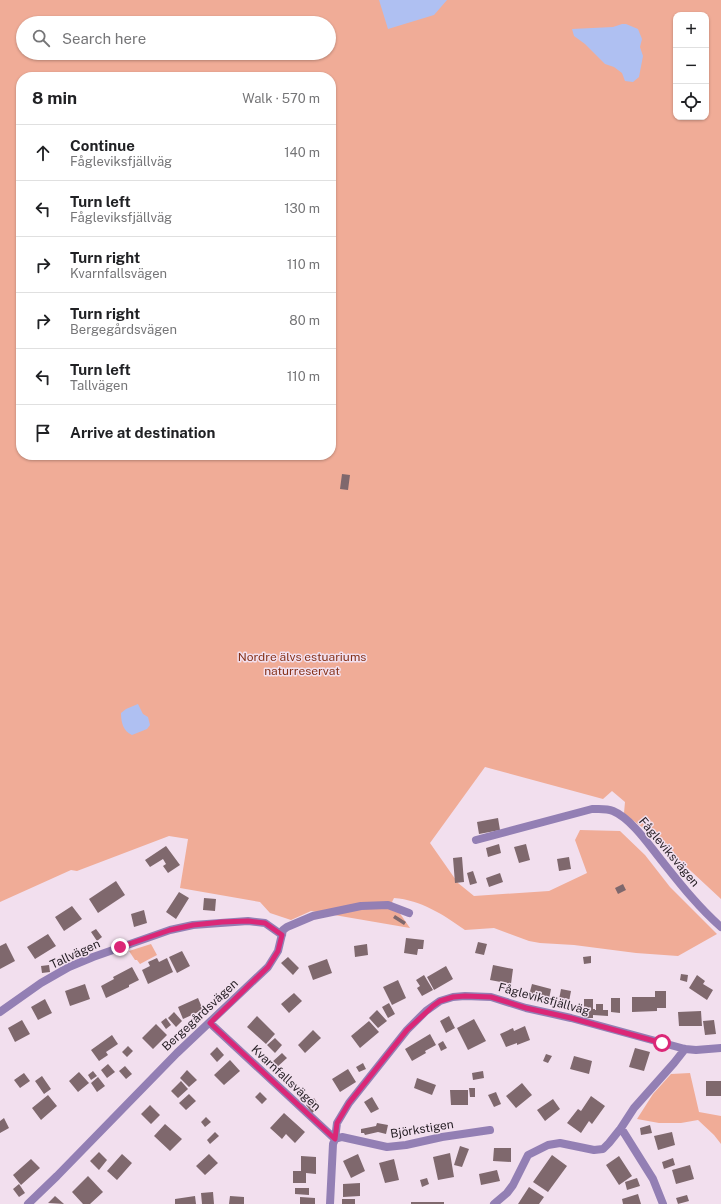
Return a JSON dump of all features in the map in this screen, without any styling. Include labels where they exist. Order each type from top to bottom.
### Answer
[{"type":"street","name":"Fågleviksvägen","points":[[476,840],[592,809],[607,809],[614,811],[640,833],[688,894],[709,917],[721,927]]},
{"type":"street","points":[[282,935],[283,930],[287,927],[313,916],[361,906],[388,905],[409,913]]},
{"type":"street","name":"Tallvägen","points":[[0,1012],[41,983],[72,966],[120,947],[170,930],[193,925],[248,921],[265,923],[282,935]]},
{"type":"street","name":"Bergegårdsvägen","points":[[28,1204],[173,1057],[268,967],[278,951],[282,935]]},
{"type":"street","name":"Fågleviksfjällväg","points":[[335,1139],[337,1123],[349,1103],[407,1030],[433,1006],[440,1001],[453,997],[491,997],[526,1008],[571,1018],[684,1048],[696,1050],[721,1048]]},
{"type":"street","name":"Kvarnfallsvägen","points":[[210,1023],[335,1139]]},
{"type":"street","points":[[494,1204],[514,1185],[528,1155],[548,1145],[560,1143],[594,1150],[603,1149],[621,1128],[634,1108],[674,1063],[684,1048]]},
{"type":"street","points":[[621,1128],[653,1179],[663,1204]]},
{"type":"street","name":"Björkstigen","points":[[335,1139],[342,1137],[387,1147],[490,1130]]},
{"type":"street","points":[[330,1204],[333,1144],[335,1139]]},
{"type":"green space","name":"Nordre älvs estuariums naturreservat","points":[[0,0],[721,0],[721,899],[650,833],[627,816],[624,813],[625,802],[612,791],[603,799],[485,767],[430,843],[458,883],[474,896],[549,891],[587,873],[575,840],[580,830],[620,831],[645,855],[670,887],[717,934],[678,956],[540,943],[529,941],[494,928],[465,930],[432,909],[404,899],[394,898],[392,902],[410,928],[311,911],[291,920],[270,913],[260,902],[180,888],[188,839],[169,836],[77,871],[71,870],[0,902]]},
{"type":"green space","points":[[151,944],[157,955],[140,964],[137,960],[135,960],[129,951]]},
{"type":"green space","points":[[690,1073],[699,1112],[721,1116],[721,1144],[698,1120],[681,1123],[659,1123],[637,1119],[653,1094],[671,1074]]},
{"type":"water","points":[[379,0],[447,0],[434,15],[388,29]]},
{"type":"water","points":[[622,24],[638,29],[642,39],[640,47],[643,56],[639,77],[633,82],[625,81],[622,73],[614,67],[605,64],[585,44],[574,36],[572,29],[613,27]]},
{"type":"water","points":[[138,704],[143,714],[148,717],[150,725],[147,729],[132,735],[126,731],[123,726],[121,713]]},
{"type":"building","points":[[342,474],[350,475],[348,490],[340,489]]},
{"type":"building","points":[[498,818],[500,830],[479,834],[477,822]]},
{"type":"building","points":[[499,844],[501,853],[488,857],[486,848]]},
{"type":"building","points":[[526,844],[530,860],[519,863],[514,847]]},
{"type":"building","points":[[166,846],[180,865],[168,873],[163,866],[166,864],[163,859],[150,867],[145,860]]},
{"type":"building","points":[[462,857],[464,882],[455,883],[453,858]]},
{"type":"building","points":[[569,857],[571,869],[559,871],[557,859]]},
{"type":"building","points":[[473,871],[477,883],[470,885],[467,873]]},
{"type":"building","points":[[500,873],[503,882],[489,887],[486,878]]},
{"type":"building","points":[[116,881],[125,895],[98,913],[89,899]]},
{"type":"building","points":[[623,884],[626,890],[618,894],[615,888]]},
{"type":"building","points":[[179,892],[189,898],[176,919],[166,912]]},
{"type":"building","points":[[204,898],[216,899],[215,911],[203,910]]},
{"type":"building","points":[[72,906],[82,919],[64,931],[55,917]]},
{"type":"building","points":[[144,910],[147,923],[134,927],[131,914]]},
{"type":"building","points":[[395,915],[406,922],[404,925],[393,918]]},
{"type":"building","points":[[96,929],[102,937],[97,941],[91,932]]},
{"type":"building","points":[[48,934],[56,946],[35,959],[27,947]]},
{"type":"building","points":[[406,938],[424,940],[423,949],[418,949],[417,955],[404,953]]},
{"type":"building","points":[[478,942],[487,944],[484,955],[475,953]]},
{"type":"building","points":[[6,943],[15,961],[0,969],[0,946]]},
{"type":"building","points":[[367,944],[368,955],[355,957],[354,946]]},
{"type":"building","points":[[182,951],[190,966],[177,973],[169,957]]},
{"type":"building","points":[[591,956],[591,963],[584,964],[583,957]]},
{"type":"building","points":[[288,957],[299,968],[293,975],[281,963]]},
{"type":"building","points":[[157,958],[159,962],[167,958],[173,972],[148,984],[142,970],[150,966],[148,962]]},
{"type":"building","points":[[327,959],[332,973],[313,980],[308,966]]},
{"type":"building","points":[[49,965],[50,972],[42,973],[41,966]]},
{"type":"building","points":[[493,965],[513,969],[511,984],[490,980]]},
{"type":"building","points":[[446,966],[453,979],[434,990],[427,977]]},
{"type":"building","points":[[132,967],[139,980],[129,985],[129,987],[106,998],[101,986],[114,979],[113,977]]},
{"type":"building","points":[[681,974],[688,975],[687,982],[680,980]]},
{"type":"building","points":[[424,975],[433,990],[422,996],[417,988],[420,986],[416,980]]},
{"type":"building","points":[[697,975],[705,981],[703,984],[713,990],[707,1000],[689,988]]},
{"type":"building","points":[[398,980],[406,998],[392,1005],[383,987]]},
{"type":"building","points":[[85,984],[90,999],[70,1006],[65,991]]},
{"type":"building","points":[[532,984],[551,989],[548,1004],[528,999]]},
{"type":"building","points":[[561,989],[571,991],[568,1007],[558,1005]]},
{"type":"building","points":[[655,991],[666,991],[666,1008],[657,1008],[657,1011],[632,1012],[632,997],[655,997]]},
{"type":"building","points":[[294,993],[302,1001],[289,1013],[281,1004]]},
{"type":"building","points":[[198,998],[203,1010],[183,1019],[178,1007]]},
{"type":"building","points":[[611,998],[620,998],[620,1013],[611,1012]]},
{"type":"building","points":[[45,999],[52,1013],[38,1020],[31,1007]]},
{"type":"building","points":[[584,999],[593,999],[593,1009],[595,1010],[596,1004],[603,1004],[603,1010],[608,1010],[608,1016],[593,1015],[593,1018],[584,1018]]},
{"type":"building","points":[[389,1003],[395,1014],[388,1018],[382,1007]]},
{"type":"building","points":[[377,1010],[387,1021],[378,1028],[369,1018]]},
{"type":"building","points":[[701,1011],[702,1026],[679,1026],[678,1012]]},
{"type":"building","points":[[174,1012],[182,1021],[176,1027],[168,1018]]},
{"type":"building","points":[[257,1016],[275,1034],[266,1044],[247,1027]]},
{"type":"building","points":[[449,1016],[455,1028],[446,1033],[440,1021]]},
{"type":"building","points":[[166,1018],[171,1025],[166,1029],[161,1022]]},
{"type":"building","points":[[474,1019],[486,1041],[468,1050],[457,1028]]},
{"type":"building","points":[[22,1020],[30,1034],[15,1042],[8,1028]]},
{"type":"building","points":[[714,1020],[716,1034],[705,1035],[703,1021]]},
{"type":"building","points":[[369,1021],[379,1032],[360,1048],[351,1036]]},
{"type":"building","points":[[156,1024],[167,1035],[153,1049],[142,1038]]},
{"type":"building","points":[[525,1026],[530,1040],[506,1047],[500,1034],[513,1028],[514,1031]]},
{"type":"building","points":[[313,1030],[321,1038],[305,1053],[298,1045]]},
{"type":"building","points":[[430,1034],[436,1045],[412,1061],[405,1049]]},
{"type":"building","points":[[112,1035],[118,1044],[106,1052],[108,1055],[99,1061],[91,1050]]},
{"type":"building","points":[[275,1038],[282,1045],[275,1053],[267,1045]]},
{"type":"building","points":[[443,1041],[447,1048],[441,1051],[438,1044]]},
{"type":"building","points":[[128,1046],[133,1051],[127,1057],[122,1052]]},
{"type":"building","points":[[217,1047],[224,1055],[217,1062],[210,1054]]},
{"type":"building","points":[[635,1048],[650,1052],[644,1071],[629,1067]]},
{"type":"building","points":[[282,1053],[287,1058],[276,1068],[271,1063]]},
{"type":"building","points":[[546,1054],[552,1056],[548,1063],[543,1061]]},
{"type":"building","points":[[574,1056],[592,1061],[589,1074],[570,1069]]},
{"type":"building","points":[[230,1060],[240,1071],[224,1085],[214,1075]]},
{"type":"building","points":[[363,1063],[366,1069],[359,1072],[356,1067]]},
{"type":"building","points":[[108,1064],[115,1072],[107,1078],[101,1070]]},
{"type":"building","points":[[125,1066],[132,1074],[126,1079],[119,1071]]},
{"type":"building","points":[[348,1069],[356,1082],[340,1092],[332,1079]]},
{"type":"building","points":[[187,1070],[197,1080],[189,1087],[180,1078]]},
{"type":"building","points":[[93,1071],[97,1076],[91,1080],[88,1075]]},
{"type":"building","points":[[483,1071],[484,1078],[473,1080],[472,1073]]},
{"type":"building","points":[[79,1072],[89,1083],[78,1092],[69,1081]]},
{"type":"building","points":[[24,1073],[30,1081],[20,1088],[14,1080]]},
{"type":"building","points":[[42,1076],[51,1089],[44,1094],[35,1081]]},
{"type":"building","points":[[98,1077],[105,1086],[97,1092],[91,1083]]},
{"type":"building","points":[[417,1078],[436,1085],[432,1095],[414,1088]]},
{"type":"building","points":[[181,1081],[188,1089],[178,1098],[171,1091]]},
{"type":"building","points":[[706,1081],[721,1081],[721,1096],[706,1096]]},
{"type":"building","points":[[522,1083],[532,1095],[516,1108],[506,1096]]},
{"type":"building","points":[[469,1088],[475,1088],[475,1097],[470,1097]]},
{"type":"building","points":[[450,1090],[468,1090],[468,1105],[451,1105]]},
{"type":"building","points":[[260,1092],[267,1099],[262,1104],[255,1097]]},
{"type":"building","points":[[496,1092],[501,1104],[494,1107],[488,1095]]},
{"type":"building","points":[[189,1094],[196,1101],[186,1110],[179,1103]]},
{"type":"building","points":[[48,1095],[57,1106],[41,1120],[32,1108]]},
{"type":"building","points":[[591,1096],[605,1106],[592,1124],[589,1121],[581,1133],[567,1123],[578,1109],[581,1111]]},
{"type":"building","points":[[372,1097],[379,1109],[371,1113],[364,1102]]},
{"type":"building","points":[[314,1098],[320,1107],[312,1113],[306,1105]]},
{"type":"building","points":[[553,1099],[560,1109],[545,1121],[537,1110]]},
{"type":"building","points":[[150,1105],[160,1115],[151,1124],[141,1114]]},
{"type":"building","points":[[284,1113],[305,1132],[295,1143],[286,1134],[282,1139],[270,1128]]},
{"type":"building","points":[[206,1117],[211,1122],[205,1127],[201,1122]]},
{"type":"building","points":[[4,1118],[9,1128],[0,1133],[0,1121]]},
{"type":"building","points":[[377,1123],[388,1125],[386,1134],[378,1132],[365,1135],[364,1133],[361,1133],[361,1129],[376,1126]]},
{"type":"building","points":[[165,1124],[182,1139],[170,1151],[154,1136]]},
{"type":"building","points":[[650,1125],[652,1133],[641,1135],[640,1128]]},
{"type":"building","points":[[215,1132],[219,1136],[210,1144],[207,1140]]},
{"type":"building","points":[[672,1132],[675,1145],[658,1150],[654,1136]]},
{"type":"building","points":[[460,1146],[469,1149],[462,1167],[454,1165]]},
{"type":"building","points":[[494,1148],[511,1148],[511,1162],[493,1161]]},
{"type":"building","points":[[99,1152],[107,1160],[99,1170],[90,1161]]},
{"type":"building","points":[[450,1153],[454,1177],[438,1180],[433,1157]]},
{"type":"building","points":[[122,1154],[132,1163],[117,1180],[107,1171]]},
{"type":"building","points":[[209,1154],[218,1163],[205,1175],[196,1166]]},
{"type":"building","points":[[358,1154],[365,1171],[351,1178],[343,1161]]},
{"type":"building","points":[[552,1155],[567,1166],[548,1192],[533,1182]]},
{"type":"building","points":[[301,1156],[316,1157],[316,1174],[306,1173],[306,1183],[293,1183],[293,1171],[301,1171]]},
{"type":"building","points":[[619,1156],[632,1176],[619,1185],[606,1165]]},
{"type":"building","points":[[673,1158],[675,1165],[664,1169],[662,1162]]},
{"type":"building","points":[[31,1159],[40,1168],[21,1185],[13,1175]]},
{"type":"building","points":[[394,1159],[399,1180],[385,1183],[379,1163]]},
{"type":"building","points":[[690,1165],[694,1179],[676,1184],[672,1170]]},
{"type":"building","points":[[497,1170],[500,1181],[481,1185],[479,1174]]},
{"type":"building","points":[[88,1176],[103,1192],[90,1204],[83,1204],[72,1192]]},
{"type":"building","points":[[427,1178],[429,1184],[422,1187],[420,1180]]},
{"type":"building","points":[[637,1178],[640,1186],[627,1190],[625,1182]]},
{"type":"building","points":[[360,1183],[360,1196],[343,1197],[343,1184]]},
{"type":"building","points":[[19,1184],[25,1193],[19,1197],[13,1189]]},
{"type":"building","points":[[529,1187],[544,1197],[539,1204],[518,1204]]},
{"type":"building","points":[[295,1188],[309,1188],[309,1195],[295,1194]]},
{"type":"building","points":[[213,1192],[214,1204],[202,1204],[201,1193]]},
{"type":"building","points":[[638,1194],[641,1204],[623,1204],[622,1199]]},
{"type":"building","points":[[687,1195],[689,1201],[678,1204],[676,1198]]},
{"type":"building","points":[[55,1196],[64,1204],[48,1203]]},
{"type":"building","points":[[195,1196],[196,1204],[175,1204],[175,1199]]},
{"type":"building","points":[[230,1196],[244,1197],[244,1204],[229,1204]]},
{"type":"building","points":[[300,1197],[315,1198],[315,1204],[300,1204]]},
{"type":"building","points":[[342,1199],[355,1199],[355,1204],[342,1204]]},
{"type":"building","points":[[411,1202],[444,1202],[444,1204],[411,1204]]},
{"type":"route","points":[[120,947],[170,930],[193,925],[222,922],[248,921],[265,923],[282,935],[278,951],[268,967],[210,1023],[335,1139],[337,1123],[349,1103],[407,1030],[426,1011],[440,1001],[453,997],[491,997],[526,1008],[571,1018],[662,1043]]}]
